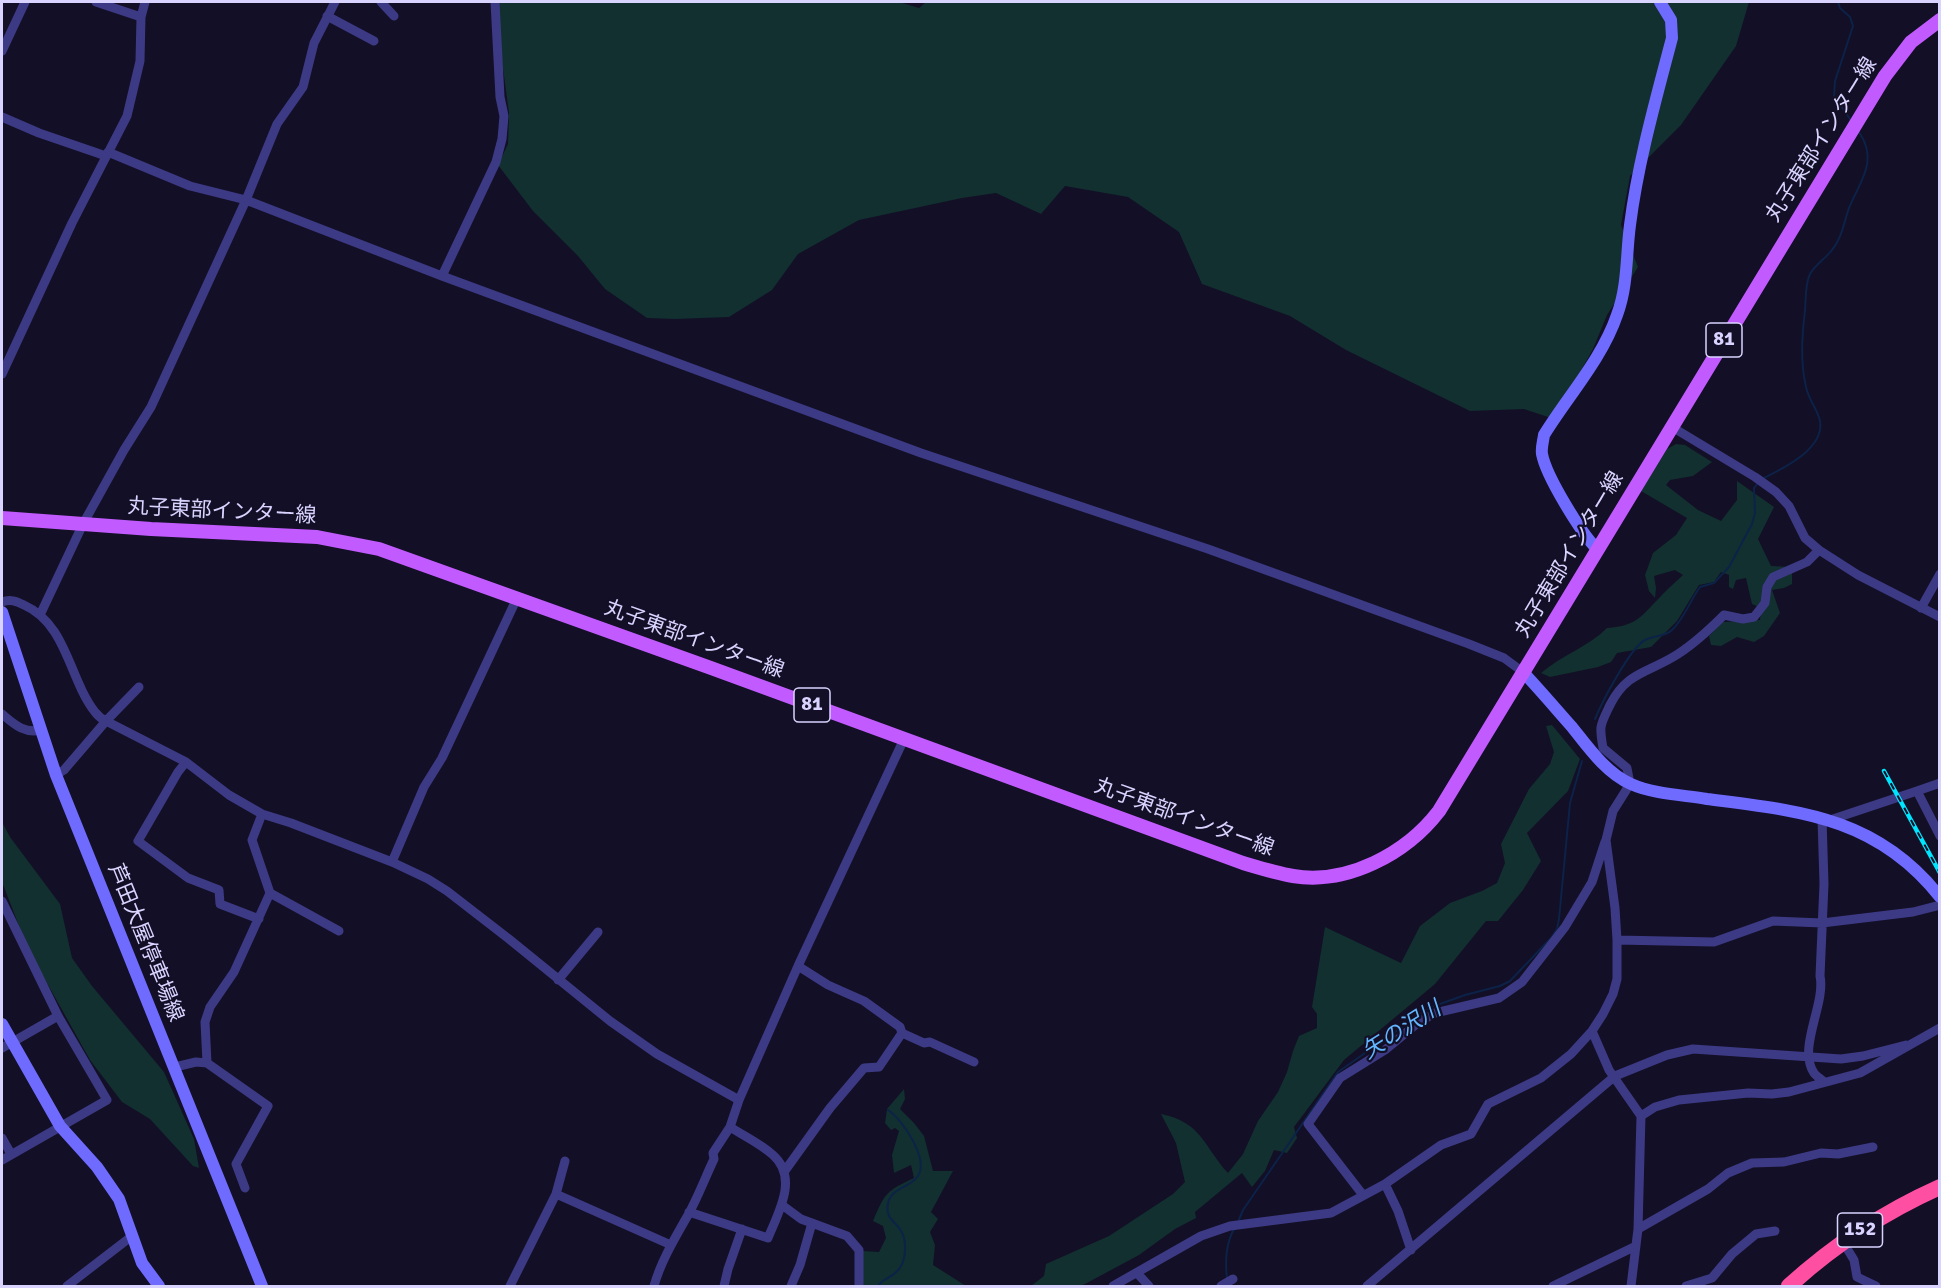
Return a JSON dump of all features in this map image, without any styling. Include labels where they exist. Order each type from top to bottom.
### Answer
[{"type":"highway","name":"152","points":[[1789,1287],[1843,1242],[1881,1216],[1940,1187]]},
{"type":"main road","name":"丸子東部インター線","points":[[2,518],[317,537],[398,555],[1264,870],[1294,876],[1325,876],[1353,870],[1380,860],[1402,847],[1426,827],[1439,811],[1885,76],[1911,42],[1940,20]]},
{"type":"street","points":[[2,51],[25,2]]},
{"type":"street","points":[[96,2],[141,17]]},
{"type":"street","points":[[2,374],[72,223],[127,116],[140,61],[141,17],[144,2]]},
{"type":"street","points":[[40,615],[83,524],[151,407],[246,200],[277,124],[303,87],[314,43],[335,2]]},
{"type":"street","points":[[381,2],[394,16]]},
{"type":"street","points":[[442,276],[496,162],[502,139],[504,116],[500,96],[495,2]]},
{"type":"street","points":[[1598,549],[1579,527],[1546,467],[1542,452],[1544,435],[1602,346],[1617,318],[1621,304],[1630,225],[1640,169],[1672,38],[1671,20],[1660,2]]},
{"type":"street","points":[[327,16],[374,41]]},
{"type":"street","points":[[2,117],[39,133],[107,154],[190,186],[246,200],[442,276],[921,453],[1208,549],[1504,658],[1523,672],[1610,770],[1630,784],[1647,789],[1790,810],[1826,819],[1856,830],[1892,850],[1923,877],[1940,897]]},
{"type":"street","points":[[1672,427],[1776,492],[1789,506],[1805,538],[1819,550],[1858,575],[1940,617]]},
{"type":"street","points":[[1363,1195],[1308,1124],[1340,1078],[1385,1050],[1419,1022],[1435,1013],[1499,998],[1522,982],[1565,927],[1592,882],[1613,810],[1630,784],[1627,768],[1603,748],[1600,726],[1623,684],[1678,654],[1724,615],[1743,619],[1754,617],[1766,603],[1767,587],[1773,577],[1807,562],[1819,550]]},
{"type":"street","points":[[1921,608],[1940,574]]},
{"type":"street","points":[[392,862],[424,787],[442,758],[517,598]]},
{"type":"street","points":[[2,602],[21,603],[40,615],[65,650],[84,694],[96,714],[106,721],[186,762],[229,795],[262,814],[392,862],[428,879],[447,891],[610,1021],[657,1054],[739,1100]]},
{"type":"street","name":"芦田大屋停車場線","points":[[2,612],[4,626],[56,775],[262,1287]]},
{"type":"street","points":[[56,775],[64,770],[139,687]]},
{"type":"street","points":[[2,714],[24,730],[33,732],[41,730]]},
{"type":"street","points":[[654,1287],[657,1274],[714,1160],[713,1153],[730,1127],[739,1100],[798,966],[904,739]]},
{"type":"street","points":[[186,762],[138,841],[188,878],[219,890],[220,904],[258,919]]},
{"type":"street","points":[[1826,819],[1940,783]]},
{"type":"street","points":[[1917,791],[1940,836]]},
{"type":"street","points":[[262,814],[252,840],[270,893],[339,931]]},
{"type":"street","points":[[1824,1082],[1813,1072],[1808,1057],[1822,987],[1820,976],[1826,819]]},
{"type":"street","points":[[1113,1287],[1201,1236],[1230,1226],[1331,1213],[1385,1184],[1442,1145],[1471,1134],[1488,1104],[1541,1078],[1571,1054],[1592,1031],[1613,994],[1617,979],[1617,940],[1605,840]]},
{"type":"street","points":[[207,1063],[205,1022],[210,1007],[234,972],[270,893]]},
{"type":"street","points":[[2,901],[58,1016],[107,1100],[2,1160]]},
{"type":"street","points":[[1617,940],[1714,942],[1773,921],[1822,923],[1913,912],[1940,905]]},
{"type":"street","points":[[558,980],[598,932]]},
{"type":"street","points":[[798,966],[828,985],[864,1000],[900,1027],[902,1034]]},
{"type":"street","points":[[7,1045],[58,1016]]},
{"type":"street","points":[[2,1024],[7,1045],[60,1126],[97,1167],[119,1199],[142,1263],[159,1287]]},
{"type":"street","points":[[1641,1116],[1655,1107],[1679,1100],[1748,1093],[1789,1092],[1860,1072],[1940,1028]]},
{"type":"street","points":[[1592,1031],[1609,1070],[1641,1116],[1638,1229],[1630,1287]]},
{"type":"street","points":[[902,1034],[924,1043],[930,1042],[974,1062]]},
{"type":"street","points":[[784,1172],[830,1108],[864,1068],[879,1066],[902,1034]]},
{"type":"street","points":[[1367,1287],[1379,1283],[1411,1250],[1615,1076],[1645,1062],[1693,1049],[1841,1059],[1906,1045]]},
{"type":"street","points":[[175,1067],[196,1062],[207,1063],[268,1106],[236,1164],[245,1188]]},
{"type":"street","points":[[689,1212],[768,1238],[786,1192],[784,1172],[774,1156],[730,1127]]},
{"type":"street","points":[[2,1138],[11,1154]]},
{"type":"street","points":[[1638,1229],[1708,1189],[1728,1173],[1752,1163],[1784,1162],[1821,1153],[1838,1154],[1873,1147]]},
{"type":"street","points":[[510,1287],[556,1194],[565,1161]]},
{"type":"street","points":[[1385,1184],[1398,1211],[1411,1250]]},
{"type":"street","points":[[556,1194],[671,1245]]},
{"type":"street","points":[[782,1204],[801,1219],[847,1236],[859,1250],[859,1287]]},
{"type":"street","points":[[791,1287],[800,1265],[812,1222]]},
{"type":"street","points":[[724,1287],[742,1229]]},
{"type":"street","points":[[1686,1287],[1712,1278],[1732,1254],[1756,1234],[1775,1230]]},
{"type":"street","points":[[67,1287],[132,1236]]},
{"type":"street","points":[[1843,1242],[1854,1260],[1857,1277],[1876,1287]]},
{"type":"street","points":[[1553,1287],[1636,1246]]},
{"type":"street","points":[[1137,1273],[1149,1287]]},
{"type":"green space","points":[[498,2],[899,2],[919,8],[926,2],[1749,2],[1736,46],[1681,125],[1630,176],[1621,225],[1638,267],[1607,315],[1593,349],[1554,419],[1524,409],[1470,411],[1346,350],[1290,316],[1202,284],[1179,232],[1128,197],[1065,186],[1041,214],[996,193],[859,220],[798,254],[772,290],[729,317],[647,318],[605,289],[578,256],[533,211],[498,165],[508,144],[509,113],[498,31]]},
{"type":"green space","points":[[1676,444],[1685,445],[1712,462],[1693,476],[1670,480],[1666,485],[1698,510],[1721,521],[1737,500],[1737,481],[1774,507],[1758,539],[1771,566],[1792,567],[1792,584],[1772,590],[1780,613],[1764,636],[1754,642],[1737,637],[1721,646],[1711,645],[1709,636],[1723,622],[1760,620],[1761,608],[1752,604],[1746,578],[1736,580],[1733,589],[1729,587],[1729,575],[1721,572],[1714,582],[1699,585],[1677,621],[1651,647],[1617,653],[1611,662],[1598,667],[1550,677],[1541,673],[1592,641],[1607,628],[1626,625],[1639,618],[1683,575],[1675,570],[1654,576],[1655,598],[1649,591],[1645,575],[1653,553],[1676,535],[1687,518],[1641,491],[1667,449]]},
{"type":"green space","points":[[1552,725],[1580,759],[1568,791],[1527,833],[1541,861],[1523,890],[1498,921],[1486,921],[1435,984],[1344,1060],[1294,1127],[1297,1138],[1287,1153],[1274,1150],[1265,1171],[1252,1187],[1242,1173],[1195,1212],[1196,1218],[1175,1229],[1139,1255],[1085,1284],[1080,1286],[1031,1286],[1044,1276],[1046,1264],[1109,1236],[1173,1194],[1185,1182],[1176,1143],[1161,1114],[1175,1118],[1194,1129],[1228,1173],[1243,1154],[1258,1121],[1278,1092],[1299,1036],[1317,1028],[1317,1014],[1312,1007],[1325,927],[1401,963],[1420,926],[1450,903],[1497,883],[1505,863],[1501,844],[1529,789],[1550,764],[1554,752],[1546,726]]},
{"type":"green space","points":[[2,822],[10,837],[60,904],[72,958],[92,986],[164,1072],[194,1139],[199,1168],[193,1166],[150,1119],[122,1102],[90,1060],[28,949],[2,882]]},
{"type":"green space","points":[[904,1089],[905,1099],[900,1109],[924,1136],[933,1171],[953,1171],[931,1212],[938,1219],[930,1232],[935,1245],[933,1265],[966,1286],[863,1286],[863,1251],[879,1252],[886,1238],[883,1226],[873,1221],[877,1212],[892,1190],[914,1178],[911,1165],[894,1173],[892,1155],[899,1131],[895,1128],[891,1130],[885,1123],[887,1109]]},
{"type":"waterway","name":"矢の沢川","points":[[1838,2],[1840,8],[1850,17],[1853,26],[1835,81],[1834,96],[1852,122]]},
{"type":"waterway","name":"矢の沢川","points":[[1762,479],[1800,457],[1816,440],[1820,431],[1819,417],[1807,392],[1802,358],[1806,287],[1812,270],[1838,240],[1849,208],[1866,171],[1867,152],[1865,142],[1859,132]]},
{"type":"waterway","name":"矢の沢川","points":[[1595,719],[1617,676],[1639,645],[1648,638],[1666,634],[1672,630],[1700,587],[1714,583],[1729,567],[1752,524],[1755,513],[1754,488],[1758,483]]},
{"type":"waterway","name":"矢の沢川","points":[[1238,1222],[1243,1210],[1338,1072],[1429,1008],[1510,981],[1551,938],[1557,929],[1559,919],[1570,803],[1582,761]]},
{"type":"waterway","points":[[878,1286],[899,1270],[905,1253],[903,1235],[889,1217],[888,1203],[893,1194],[915,1180],[920,1169],[920,1160],[913,1140],[901,1122],[888,1110]]},
{"type":"waterway","name":"矢の沢川","points":[[1227,1279],[1226,1254],[1234,1229]]},
{"type":"railway","points":[[1884,771],[1940,873]]}]
